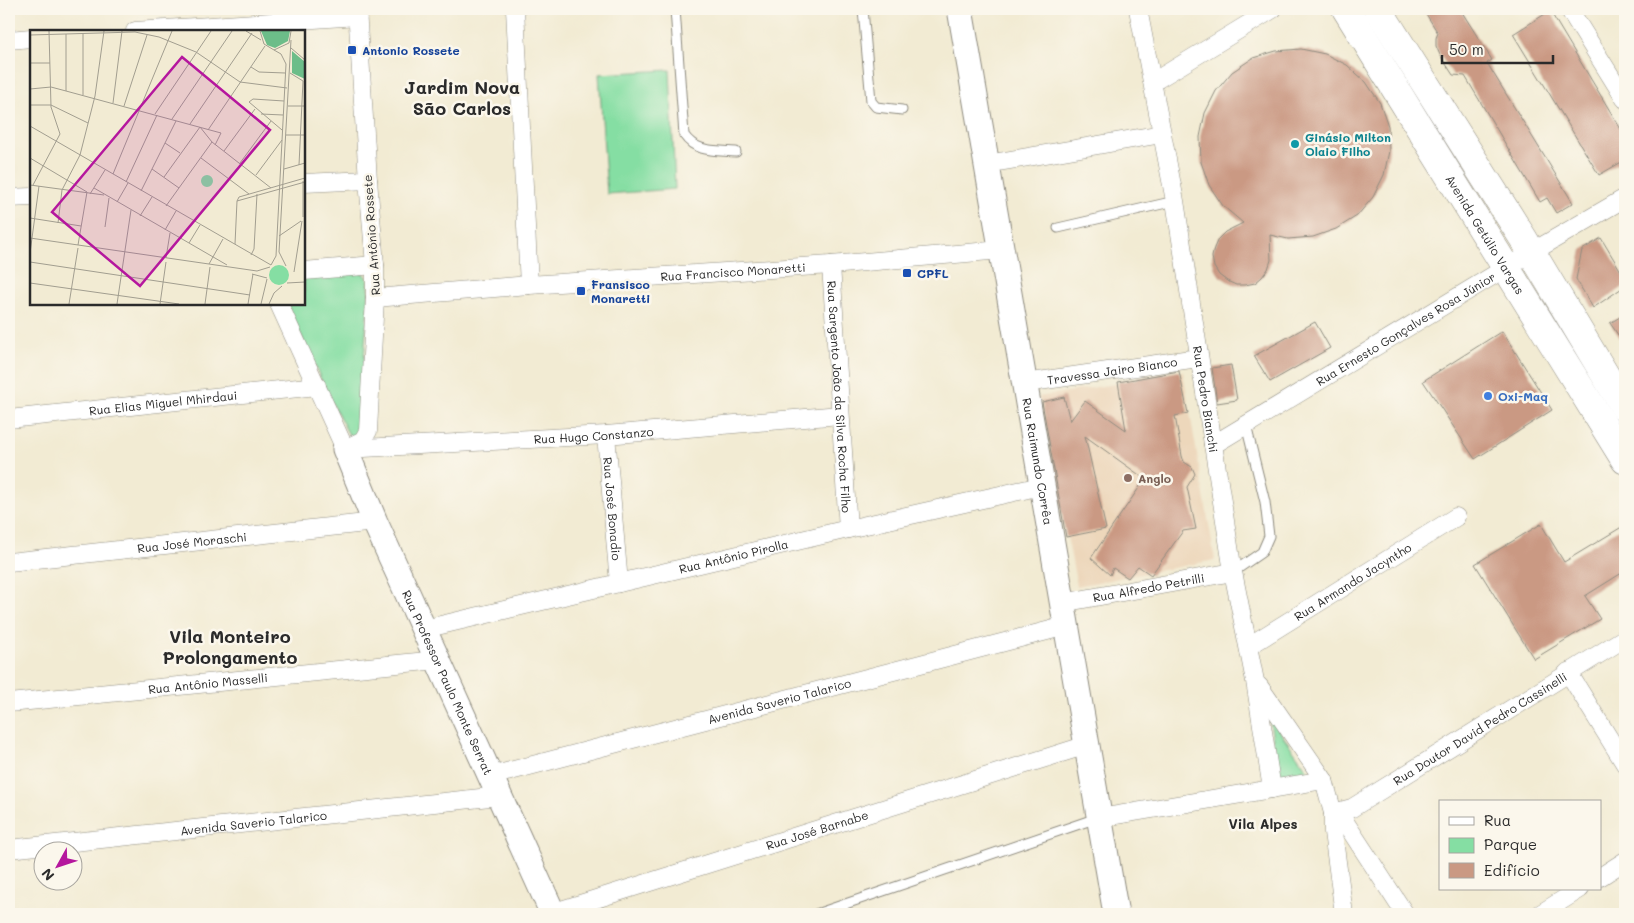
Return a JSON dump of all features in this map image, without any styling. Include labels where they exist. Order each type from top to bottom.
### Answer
[{"type":"main road","name":"Rua Raimundo Corrêa","points":[[960,9],[1116,914]]},
{"type":"main road","name":"Avenida Getúlio Vargas","points":[[1346,9],[1625,460]]},
{"type":"main road","points":[[1378,9],[1532,252],[1625,408]]},
{"type":"main road","name":"Rua Professor Paulo Monte Serrat","points":[[345,449],[375,522],[551,914]]},
{"type":"street","points":[[516,9],[529,285]]},
{"type":"street","name":"Rua Pedro Bianchi","points":[[1138,9],[1175,201],[1198,358],[1233,572],[1249,646],[1272,789]]},
{"type":"street","points":[[1153,82],[1273,9]]},
{"type":"street","points":[[1569,9],[1625,99]]},
{"type":"street","points":[[147,30],[357,12]]},
{"type":"street","name":"Rua Antônio Rossete","points":[[345,449],[363,440],[368,431],[375,298],[357,12]]},
{"type":"street","points":[[9,40],[30,38]]},
{"type":"street","points":[[987,164],[1162,134]]},
{"type":"street","points":[[305,183],[368,180]]},
{"type":"street","points":[[9,198],[30,197]]},
{"type":"street","name":"Rua Ernesto Gonçalves Rosa Júnior","points":[[1213,446],[1532,252],[1625,198]]},
{"type":"street","name":"Rua Francisco Monaretti","points":[[375,298],[529,285],[830,266],[1001,250]]},
{"type":"street","points":[[305,271],[374,266]]},
{"type":"street","name":"Rua Sargento João da Silva Rocha Filho","points":[[830,266],[848,529]]},
{"type":"street","points":[[279,305],[345,449]]},
{"type":"street","name":"Travessa Jairo Bianco","points":[[1024,383],[1198,358]]},
{"type":"street","name":"Rua Elias Miguel Mhirdaui","points":[[9,419],[317,386]]},
{"type":"street","name":"Rua Hugo Constanzo","points":[[345,449],[606,435],[840,414]]},
{"type":"street","name":"Rua José Bonadio","points":[[606,435],[619,583]]},
{"type":"street","name":"Rua Antônio Pirolla","points":[[424,629],[848,529],[1041,486]]},
{"type":"street","name":"Rua Armando Jacyntho","points":[[1249,646],[1456,517]]},
{"type":"street","name":"Rua José Moraschi","points":[[9,562],[375,522]]},
{"type":"street","name":"Rua Alfredo Petrilli","points":[[1064,615],[1233,572]]},
{"type":"street","name":"Avenida Saverio Talarico","points":[[9,849],[495,786],[1064,615]]},
{"type":"street","name":"Rua Doutor David Pedro Cassinelli","points":[[1333,813],[1352,808],[1625,638]]},
{"type":"street","name":"Rua Antônio Masselli","points":[[9,702],[437,660]]},
{"type":"street","points":[[1568,672],[1625,764]]},
{"type":"street","points":[[1255,681],[1324,780],[1333,813],[1333,832],[1344,914]]},
{"type":"street","name":"Rua José Barnabe","points":[[551,914],[1087,745]]},
{"type":"street","points":[[1099,818],[1324,780]]},
{"type":"street","points":[[1333,813],[1343,819],[1405,914]]},
{"type":"street","points":[[1602,876],[1625,861]]},
{"type":"street","points":[[1540,914],[1578,890]]},
{"type":"lane","points":[[675,9],[684,135],[690,144],[700,149],[736,152]]},
{"type":"lane","points":[[863,9],[871,101],[876,107],[902,110]]},
{"type":"lane","points":[[1058,228],[1175,201]]},
{"type":"lane","points":[[1233,572],[1262,552],[1269,536],[1265,502],[1246,425]]},
{"type":"lane","points":[[816,914],[1099,818]]},
{"type":"shaded area","name":"Anglo","points":[[1183,372],[1215,560],[1077,586],[1039,397]]},
{"type":"green space","points":[[670,70],[675,189],[607,194],[599,74]]},
{"type":"green space","points":[[363,273],[368,280],[359,432],[354,437],[350,437],[329,397],[287,305],[305,305],[305,276]]},
{"type":"green space","points":[[1271,719],[1306,768],[1307,771],[1303,776],[1279,779]]},
{"type":"building","points":[[1423,9],[1460,9],[1492,60],[1487,63],[1573,203],[1556,213],[1547,198],[1540,202],[1465,76],[1453,75],[1440,55],[1436,46],[1438,33]]},
{"type":"building","points":[[1550,11],[1625,136],[1625,160],[1599,175],[1513,34]]},
{"type":"building","name":"Ginásio Milton Olaio Filho","points":[[1301,49],[1325,54],[1347,65],[1366,82],[1380,103],[1388,126],[1389,151],[1384,175],[1373,197],[1357,216],[1336,229],[1313,237],[1288,239],[1270,235],[1271,260],[1268,269],[1255,283],[1236,285],[1219,275],[1214,267],[1212,257],[1218,239],[1225,232],[1243,223],[1223,206],[1209,185],[1201,162],[1200,137],[1205,113],[1216,91],[1232,72],[1253,58],[1276,51]]},
{"type":"building","points":[[1601,238],[1625,278],[1625,286],[1593,308],[1576,279],[1582,250]]},
{"type":"building","points":[[1625,314],[1625,345],[1610,323]]},
{"type":"building","points":[[1315,322],[1330,348],[1270,382],[1254,356]]},
{"type":"building","name":"Oxi-Maq","points":[[1502,331],[1552,410],[1475,459],[1423,381]]},
{"type":"building","points":[[1231,365],[1237,400],[1217,403],[1212,368]]},
{"type":"building","name":"Anglo","points":[[1179,371],[1188,413],[1175,416],[1184,462],[1192,467],[1195,474],[1187,487],[1196,529],[1183,531],[1151,575],[1138,566],[1128,578],[1113,568],[1110,575],[1091,558],[1145,479],[1085,436],[1106,529],[1066,537],[1042,402],[1064,397],[1070,421],[1085,401],[1126,430],[1118,382]]},
{"type":"building","points":[[1541,524],[1564,562],[1625,525],[1625,571],[1585,596],[1600,619],[1534,659],[1475,564]]},
{"type":"place","name":"Antonio Rossete","points":[[352,50]]},
{"type":"place","name":"Ginásio Milton Olaio Filho","points":[[1295,144]]},
{"type":"place","name":"CPFL","points":[[907,273]]},
{"type":"place","name":"Fransisco Monaretti","points":[[581,291]]},
{"type":"place","name":"Oxi-Maq","points":[[1488,396]]},
{"type":"place","name":"Anglo","points":[[1128,478]]},
{"type":"district","name":"Jardim Nova São Carlos","points":[[462,97]]},
{"type":"district","name":"Vila Monteiro Prolongamento","points":[[230,646]]},
{"type":"district","name":"Vila Alpes","points":[[1263,823]]}]
